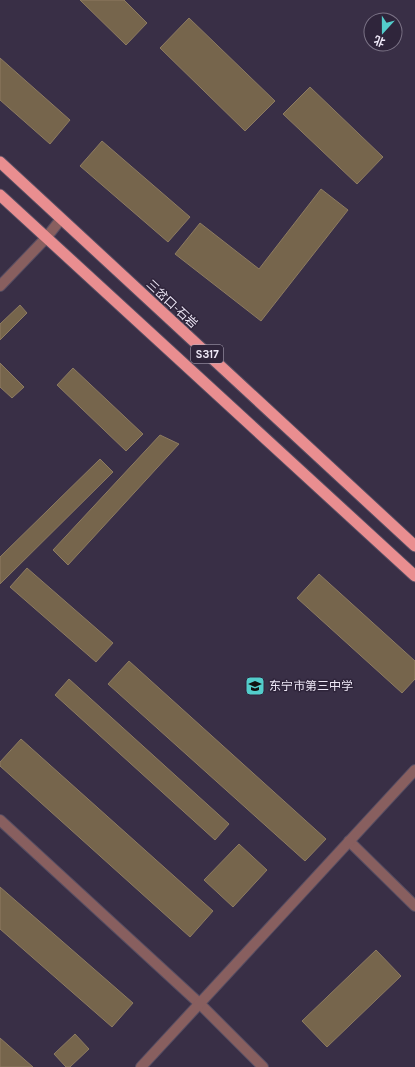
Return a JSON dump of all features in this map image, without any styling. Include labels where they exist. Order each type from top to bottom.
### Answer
[{"type":"highway","name":"三岔口-石岩","points":[[0,162],[415,546]]},
{"type":"highway","name":"S317","points":[[0,195],[415,576]]},
{"type":"street","points":[[0,286],[46,238],[61,219]]},
{"type":"street","points":[[141,1067],[415,770]]},
{"type":"street","points":[[0,820],[199,1003],[263,1067]]},
{"type":"street","points":[[349,841],[415,906]]},
{"type":"building","points":[[80,0],[124,0],[147,23],[126,45]]},
{"type":"building","points":[[189,18],[275,101],[245,131],[160,48]]},
{"type":"building","points":[[0,58],[70,120],[50,144],[0,100]]},
{"type":"building","points":[[310,87],[383,157],[357,184],[283,114]]},
{"type":"building","points":[[102,141],[190,217],[168,242],[80,166]]},
{"type":"building","points":[[321,189],[348,210],[261,321],[175,254],[200,223],[259,269]]},
{"type":"building","points":[[20,305],[27,313],[0,340],[0,324]]},
{"type":"building","points":[[0,363],[24,387],[12,398],[0,387]]},
{"type":"building","points":[[73,368],[143,434],[126,451],[57,385]]},
{"type":"building","points":[[160,435],[179,444],[68,565],[53,550]]},
{"type":"building","points":[[100,459],[113,472],[0,584],[0,557]]},
{"type":"building","points":[[27,568],[113,643],[96,662],[10,587]]},
{"type":"building","points":[[319,574],[415,661],[415,679],[402,693],[297,598]]},
{"type":"building","points":[[129,661],[326,839],[305,861],[108,684]]},
{"type":"building","points":[[69,679],[229,824],[215,840],[55,695]]},
{"type":"building","points":[[21,739],[213,911],[190,937],[0,766],[0,762]]},
{"type":"building","points":[[239,844],[267,870],[233,907],[204,880]]},
{"type":"building","points":[[0,887],[133,1003],[112,1027],[0,929]]},
{"type":"building","points":[[376,950],[401,976],[327,1047],[302,1021]]},
{"type":"building","points":[[75,1034],[89,1049],[70,1067],[66,1067],[54,1054]]},
{"type":"building","points":[[0,1038],[33,1067],[0,1067]]},
{"type":"place","name":"东宁市第三中学","points":[[255,686]]}]
